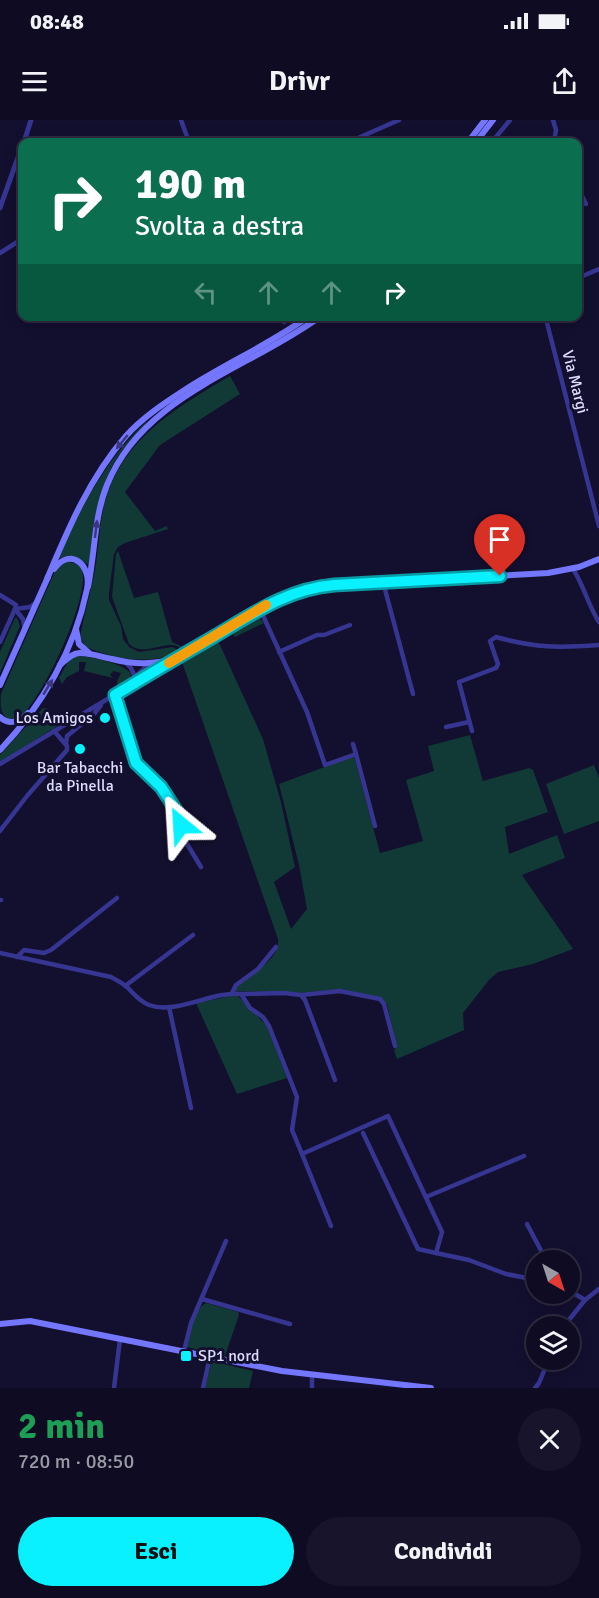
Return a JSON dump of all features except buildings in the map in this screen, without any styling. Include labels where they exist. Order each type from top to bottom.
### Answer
[{"type":"main road","points":[[471,138],[485,120]]},
{"type":"main road","points":[[479,138],[493,120]]},
{"type":"main road","points":[[0,686],[85,497],[102,468],[127,435],[152,412],[186,389],[266,344],[301,321]]},
{"type":"main road","points":[[0,750],[18,731],[36,706],[60,665],[76,628],[88,587],[99,511],[106,486],[122,456],[141,432],[189,394],[286,340],[314,321]]},
{"type":"main road","points":[[47,579],[58,564],[72,559],[79,560],[85,568],[88,587]]},
{"type":"main road","points":[[60,665],[76,654],[149,664],[177,657],[277,599],[319,586],[548,573],[573,569],[599,559]]},
{"type":"main road","points":[[76,628],[79,644],[93,655]]},
{"type":"main road","points":[[0,717],[9,722],[18,722],[36,706]]},
{"type":"main road","points":[[0,1324],[30,1322],[312,1375],[431,1388]]},
{"type":"street","points":[[25,138],[31,120]]},
{"type":"street","points":[[181,120],[188,138]]},
{"type":"street","points":[[358,138],[399,120]]},
{"type":"street","points":[[495,138],[510,120]]},
{"type":"street","points":[[553,120],[556,130],[555,138]]},
{"type":"street","points":[[0,208],[18,158]]},
{"type":"street","points":[[582,196],[586,204]]},
{"type":"street","points":[[0,253],[18,242]]},
{"type":"street","points":[[582,276],[599,269]]},
{"type":"street","name":"Via Margi","points":[[547,321],[599,525]]},
{"type":"street","points":[[573,569],[599,622]]},
{"type":"street","points":[[382,582],[413,694]]},
{"type":"street","points":[[0,595],[16,605],[0,642]]},
{"type":"street","points":[[15,609],[30,607],[37,602]]},
{"type":"street","points":[[15,609],[23,619],[24,630]]},
{"type":"street","points":[[260,609],[307,712],[325,765],[356,754]]},
{"type":"street","points":[[279,652],[317,635],[324,635],[350,625]]},
{"type":"street","points":[[472,731],[459,682],[496,668],[498,664],[490,641],[492,638],[547,648],[599,645]]},
{"type":"street","points":[[0,764],[177,657]]},
{"type":"street","points":[[123,662],[131,668],[135,677]]},
{"type":"street","points":[[128,687],[149,664],[153,668],[153,673]]},
{"type":"street","points":[[115,695],[136,763],[161,787],[178,813],[183,839],[201,867]]},
{"type":"street","points":[[0,831],[68,750],[65,742],[67,736],[94,714],[104,702]]},
{"type":"street","points":[[446,727],[469,722]]},
{"type":"street","points":[[54,731],[67,746]]},
{"type":"street","points":[[353,744],[375,826]]},
{"type":"street","points":[[17,957],[24,950],[44,953],[51,950],[117,898]]},
{"type":"street","points":[[125,986],[193,935]]},
{"type":"street","points":[[232,993],[236,985],[258,969],[276,947]]},
{"type":"street","points":[[0,953],[100,973],[125,986],[142,1002],[155,1006],[169,1007],[232,993],[301,995],[340,991],[380,999],[384,1004],[395,1046]]},
{"type":"street","points":[[241,994],[250,1008],[263,1017],[269,1026],[297,1096],[292,1130],[331,1226]]},
{"type":"street","points":[[301,995],[305,1000],[335,1080]]},
{"type":"street","points":[[169,1007],[192,1108]]},
{"type":"street","points":[[302,1154],[388,1116],[441,1232],[436,1253]]},
{"type":"street","points":[[363,1132],[418,1249],[470,1260],[506,1274],[526,1278]]},
{"type":"street","points":[[426,1197],[524,1156]]},
{"type":"street","points":[[527,1224],[541,1250]]},
{"type":"street","points":[[184,1351],[191,1323],[226,1241]]},
{"type":"street","points":[[572,1316],[585,1300],[599,1289]]},
{"type":"street","points":[[580,1297],[585,1300]]},
{"type":"street","points":[[202,1299],[290,1324]]},
{"type":"street","points":[[114,1388],[120,1339]]},
{"type":"street","points":[[203,1388],[210,1357]]},
{"type":"street","points":[[535,1388],[544,1370]]},
{"type":"street","points":[[312,1375],[312,1388]]},
{"type":"green space","points":[[230,376],[240,394],[160,445],[125,492],[155,531],[167,526],[168,529],[118,547],[114,554],[109,600],[121,626],[123,639],[129,647],[139,652],[173,647],[180,652],[145,660],[121,658],[86,647],[80,637],[95,570],[103,510],[113,480],[124,460],[154,427],[190,400]]},
{"type":"green space","points":[[147,421],[118,456],[105,482],[94,523],[89,565],[73,556],[59,558],[67,537],[96,484],[119,451]]},
{"type":"green space","points":[[118,551],[134,598],[158,592],[172,642],[187,649],[167,645],[139,649],[129,644],[112,597]]},
{"type":"green space","points":[[67,562],[80,566],[82,570],[83,583],[72,624],[39,692],[19,717],[10,720],[1,710],[1,694],[55,571]]},
{"type":"green space","points":[[257,615],[264,623],[235,637],[232,633],[240,625]]},
{"type":"green space","points":[[15,618],[20,626],[0,673],[0,652]]},
{"type":"green space","points":[[216,640],[263,739],[281,802],[295,867],[274,882],[291,929],[307,909],[299,865],[279,784],[354,756],[380,853],[423,841],[406,780],[434,771],[428,746],[470,735],[483,781],[529,768],[533,770],[548,812],[505,827],[509,854],[557,835],[565,858],[522,875],[573,949],[533,964],[498,972],[463,1013],[464,1030],[397,1059],[394,1050],[397,1047],[387,1004],[381,998],[342,989],[298,993],[235,991],[245,979],[273,956],[278,939],[181,659]]},
{"type":"green space","points":[[76,656],[114,663],[131,674],[129,681],[118,690],[117,681],[121,673],[113,671],[110,675],[113,678],[84,671],[86,662],[79,662],[79,671],[67,677],[62,684],[59,678],[69,660]]},
{"type":"green space","points":[[43,708],[49,709],[47,713],[55,724],[59,725],[0,762],[0,755]]},
{"type":"green space","points":[[594,765],[599,778],[599,821],[564,834],[546,784]]},
{"type":"green space","points":[[237,995],[267,1026],[287,1078],[237,1094],[196,1003]]},
{"type":"green space","points":[[206,1303],[238,1312],[239,1315],[225,1356],[187,1347],[195,1316]]},
{"type":"green space","points":[[215,1362],[253,1371],[249,1388],[205,1388],[211,1364]]},
{"type":"slow traffic","points":[[169,663],[266,605]]},
{"type":"place","name":"Los Amigos","points":[[105,718]]},
{"type":"place","name":"Bar Tabacchi da Pinella","points":[[80,749]]},
{"type":"place","name":"SP1 nord","points":[[186,1356]]},
{"type":"route","points":[[181,825],[178,813],[161,787],[136,763],[115,695],[277,599],[296,592],[319,586],[500,576]]}]
